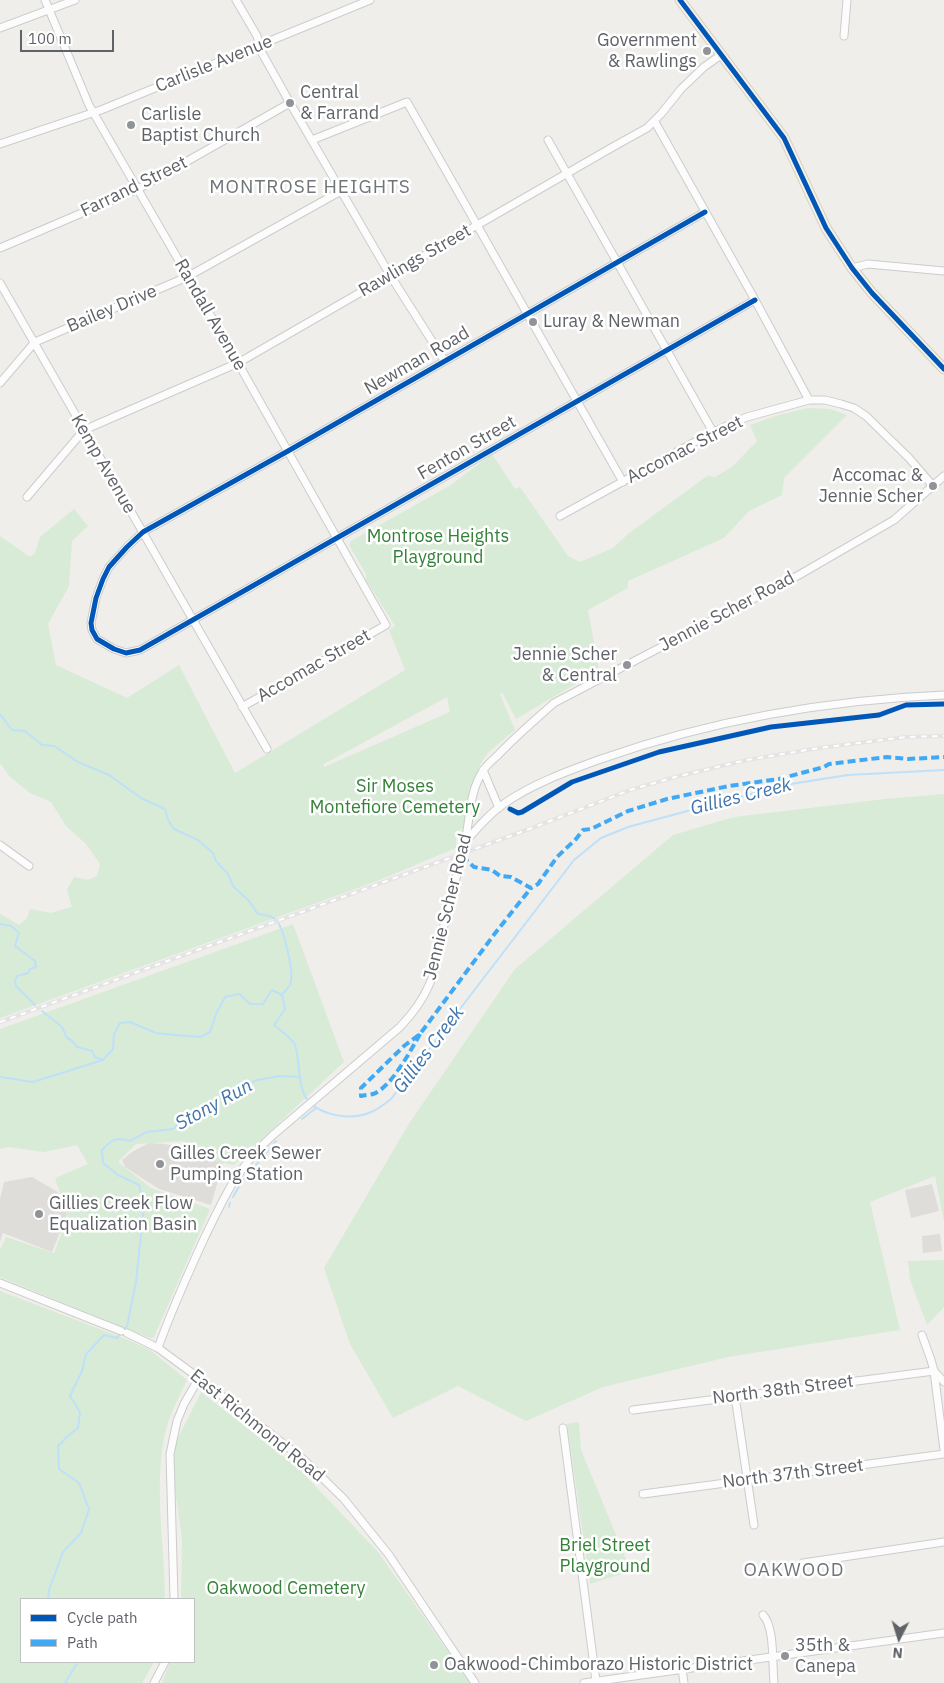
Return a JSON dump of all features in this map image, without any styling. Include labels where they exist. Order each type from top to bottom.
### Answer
[{"type":"main road","points":[[680,0],[784,138],[826,228],[852,268],[872,293],[944,369]]},
{"type":"street","name":"Randall Avenue","points":[[45,0],[93,113],[338,538],[386,626]]},
{"type":"street","points":[[0,28],[50,11],[75,0]]},
{"type":"street","points":[[236,0],[257,36],[265,58],[341,192],[390,275],[444,360]]},
{"type":"street","name":"Carlisle Avenue","points":[[0,144],[93,113],[370,0]]},
{"type":"street","points":[[844,36],[847,0]]},
{"type":"street","name":"Rawlings Street","points":[[84,430],[238,363],[647,128],[655,122],[687,84],[721,55]]},
{"type":"street","points":[[312,140],[407,102],[623,482]]},
{"type":"street","name":"Farrand Street","points":[[0,248],[138,189],[290,103]]},
{"type":"street","points":[[655,122],[809,400]]},
{"type":"street","points":[[548,140],[615,262],[713,432]]},
{"type":"street","name":"Bailey Drive","points":[[0,383],[35,342],[187,277],[341,192]]},
{"type":"street","name":"Newman Road","points":[[91,627],[96,598],[109,567],[121,552],[142,532],[288,451],[705,212]]},
{"type":"street","points":[[852,268],[868,264],[944,270]]},
{"type":"street","name":"Kemp Avenue","points":[[0,283],[267,749]]},
{"type":"street","name":"Fenton Street","points":[[91,627],[94,635],[103,643],[122,652],[133,653],[140,650],[755,300]]},
{"type":"street","name":"Accomac Street","points":[[560,516],[713,432],[747,417],[809,400],[825,400],[841,404],[854,408],[866,416],[909,458],[933,486]]},
{"type":"street","points":[[27,497],[84,430]]},
{"type":"street","name":"Jennie Scher Road","points":[[158,1348],[178,1295],[231,1184],[259,1148],[400,1028],[423,999],[432,982],[438,963],[470,811],[478,780],[483,770],[521,731],[554,703],[820,563],[894,520],[944,476]]},
{"type":"street","name":"Accomac Street","points":[[242,707],[386,626]]},
{"type":"street","points":[[465,842],[499,808],[533,787],[574,769],[654,742],[707,728],[814,706],[944,695]]},
{"type":"street","points":[[483,770],[499,808]]},
{"type":"street","points":[[0,845],[29,866]]},
{"type":"street","name":"East Richmond Road","points":[[0,1283],[124,1332],[158,1348],[303,1459],[344,1499],[389,1555],[475,1683]]},
{"type":"street","points":[[922,1335],[934,1371],[944,1450]]},
{"type":"street","points":[[934,1371],[944,1382]]},
{"type":"street","name":"North 38th Street","points":[[633,1410],[934,1371]]},
{"type":"street","points":[[174,1598],[170,1454],[184,1404],[199,1378]]},
{"type":"street","points":[[735,1396],[754,1525]]},
{"type":"street","points":[[563,1428],[596,1681]]},
{"type":"street","name":"North 37th Street","points":[[643,1494],[944,1454]]},
{"type":"street","points":[[803,1563],[944,1542]]},
{"type":"street","points":[[763,1614],[768,1622],[773,1650],[774,1683]]},
{"type":"street","points":[[584,1683],[944,1633]]},
{"type":"street","points":[[154,1683],[164,1663]]},
{"type":"street","points":[[682,1669],[684,1683]]},
{"type":"shaded area","points":[[149,1143],[177,1147],[184,1143],[207,1158],[223,1163],[211,1205],[159,1189],[125,1167],[122,1160]]},
{"type":"shaded area","points":[[32,1177],[58,1192],[67,1215],[52,1252],[3,1233],[0,1242],[0,1199],[4,1182]]},
{"type":"shaded area","points":[[932,1184],[939,1211],[911,1218],[905,1190]]},
{"type":"shaded area","points":[[940,1234],[942,1251],[923,1253],[922,1236]]},
{"type":"green space","points":[[808,408],[830,409],[847,415],[784,478],[782,495],[749,511],[724,538],[628,581],[628,588],[588,610],[599,670],[516,719],[502,692],[500,694],[515,730],[488,753],[478,769],[472,789],[465,828],[453,833],[456,834],[456,848],[377,881],[0,1018],[0,914],[19,925],[27,918],[30,909],[51,913],[72,907],[67,890],[74,877],[88,880],[97,876],[100,864],[86,844],[66,826],[51,802],[30,793],[10,777],[0,763],[0,536],[30,557],[35,553],[40,537],[74,509],[88,526],[72,541],[69,586],[48,624],[56,665],[127,698],[179,665],[235,773],[405,670],[389,630],[395,626],[366,580],[366,574],[349,545],[351,541],[451,485],[492,454],[515,489],[520,487],[568,556],[580,562],[613,548],[628,534],[707,476],[715,477],[733,466],[757,441],[750,425]],"holes":[[[447,697],[450,712],[324,767],[324,764]]]},
{"type":"green space","points":[[944,794],[944,1221],[935,1176],[870,1202],[900,1330],[728,1357],[603,1387],[526,1421],[458,1386],[393,1418],[350,1344],[324,1268],[410,1122],[515,969],[673,835],[734,817]]},
{"type":"green space","points":[[293,924],[344,1062],[234,1165],[202,1159],[184,1141],[136,1144],[118,1162],[151,1188],[210,1209],[154,1337],[150,1338],[0,1277],[0,1250],[6,1237],[54,1253],[68,1216],[55,1178],[88,1164],[77,1145],[44,1152],[9,1147],[0,1149],[0,1029]]},
{"type":"green space","points":[[944,1260],[944,1307],[927,1325],[910,1280],[908,1261]]},
{"type":"green space","points":[[0,1291],[150,1350],[187,1380],[167,1426],[160,1467],[160,1512],[165,1598],[20,1598],[20,1663],[153,1663],[142,1683],[0,1683]]},
{"type":"green space","name":"Oakwood Cemetery","points":[[201,1392],[298,1468],[378,1552],[470,1683],[162,1683],[170,1663],[195,1663],[195,1598],[181,1598],[182,1539],[170,1454]]},
{"type":"green space","name":"Briel Street Playground","points":[[579,1422],[581,1450],[631,1571],[590,1584],[567,1424]]},
{"type":"waterway","points":[[0,714],[12,730],[25,731],[42,745],[54,746],[78,762],[109,775],[141,798],[165,809],[168,820],[174,829],[198,840],[213,853],[216,861],[228,874],[233,886],[249,901],[258,914],[272,917],[279,925],[285,941],[291,972],[290,985],[282,995]]},
{"type":"waterway","name":"Gillies Creek","points":[[0,1077],[33,1082],[103,1060],[113,1049],[114,1034],[120,1023],[130,1022],[156,1033],[200,1037],[210,1032],[216,1014],[225,997],[239,994],[250,1004],[263,1004],[272,990],[282,995],[285,1009],[274,1025],[294,1043],[302,1090],[310,1103],[335,1115],[363,1115],[377,1109],[391,1099],[574,860],[601,838],[628,827],[784,785],[848,775],[944,770]]},
{"type":"waterway","points":[[0,924],[11,926],[19,933],[15,946],[35,961],[36,967],[30,969],[28,973],[17,976],[15,981],[16,986],[35,1005]]},
{"type":"waterway","points":[[42,1011],[62,1027],[67,1038],[77,1047],[92,1051],[95,1057],[103,1060]]},
{"type":"waterway","name":"Stony Run","points":[[48,1598],[49,1590],[63,1552],[81,1533],[89,1509],[79,1483],[59,1469],[58,1446],[78,1428],[80,1412],[70,1396],[82,1371],[86,1354],[104,1335],[117,1338],[127,1326],[136,1282],[144,1205],[139,1185],[118,1175],[103,1163],[102,1150],[117,1139],[130,1141],[147,1132],[173,1129],[184,1119],[257,1080],[280,1076],[299,1077]]},
{"type":"waterway","points":[[302,1119],[316,1108]]},
{"type":"waterway","points":[[233,1197],[241,1183],[276,1141]]},
{"type":"waterway","points":[[229,1207],[230,1203]]},
{"type":"waterway","name":"Stony Run","points":[[65,1683],[77,1663]]},
{"type":"railway","points":[[0,1022],[532,828],[630,790],[747,760],[819,748],[906,737],[944,736]]},
{"type":"marked path","points":[[462,856],[474,867],[492,870],[500,876],[511,877],[531,888],[538,884],[557,857],[583,830],[591,829],[628,811],[667,799],[729,786],[779,779],[829,764],[887,757],[908,759],[944,757]]},
{"type":"marked path","points":[[420,1034],[400,1068],[387,1084],[373,1094],[361,1096],[361,1088],[404,1046],[420,1034],[531,888]]},
{"type":"cycle path","points":[[680,0],[784,138],[826,228],[852,268],[872,293],[944,369]]},
{"type":"cycle path","points":[[705,212],[143,532],[109,567],[103,579],[96,598],[91,623],[92,630],[97,639],[114,649],[126,653],[140,650],[755,300]]},
{"type":"cycle path","points":[[510,809],[518,813],[522,812],[572,782],[659,752],[771,727],[879,715],[906,705],[944,704]]},
{"type":"place","name":"Government & Rawlings","points":[[707,51]]},
{"type":"place","name":"Central & Farrand","points":[[290,103]]},
{"type":"place","name":"Carlisle Baptist Church","points":[[131,125]]},
{"type":"place","name":"Luray & Newman","points":[[533,322]]},
{"type":"place","name":"Accomac & Jennie Scher","points":[[933,486]]},
{"type":"place","name":"Jennie Scher & Central","points":[[627,665]]},
{"type":"place","name":"Gilles Creek Sewer Pumping Station","points":[[160,1164]]},
{"type":"place","name":"Gillies Creek Flow Equalization Basin","points":[[39,1214]]},
{"type":"place","name":"35th & Canepa","points":[[785,1656]]},
{"type":"place","name":"Oakwood-Chimborazo Historic District","points":[[434,1665]]},
{"type":"district","name":"MONTROSE HEIGHTS","points":[[310,188]]},
{"type":"district","name":"OAKWOOD","points":[[794,1571]]},
{"type":"park label","name":"Montrose Heights Playground","points":[[438,547]]},
{"type":"park label","name":"Sir Moses Montefiore Cemetery","points":[[395,798]]}]
